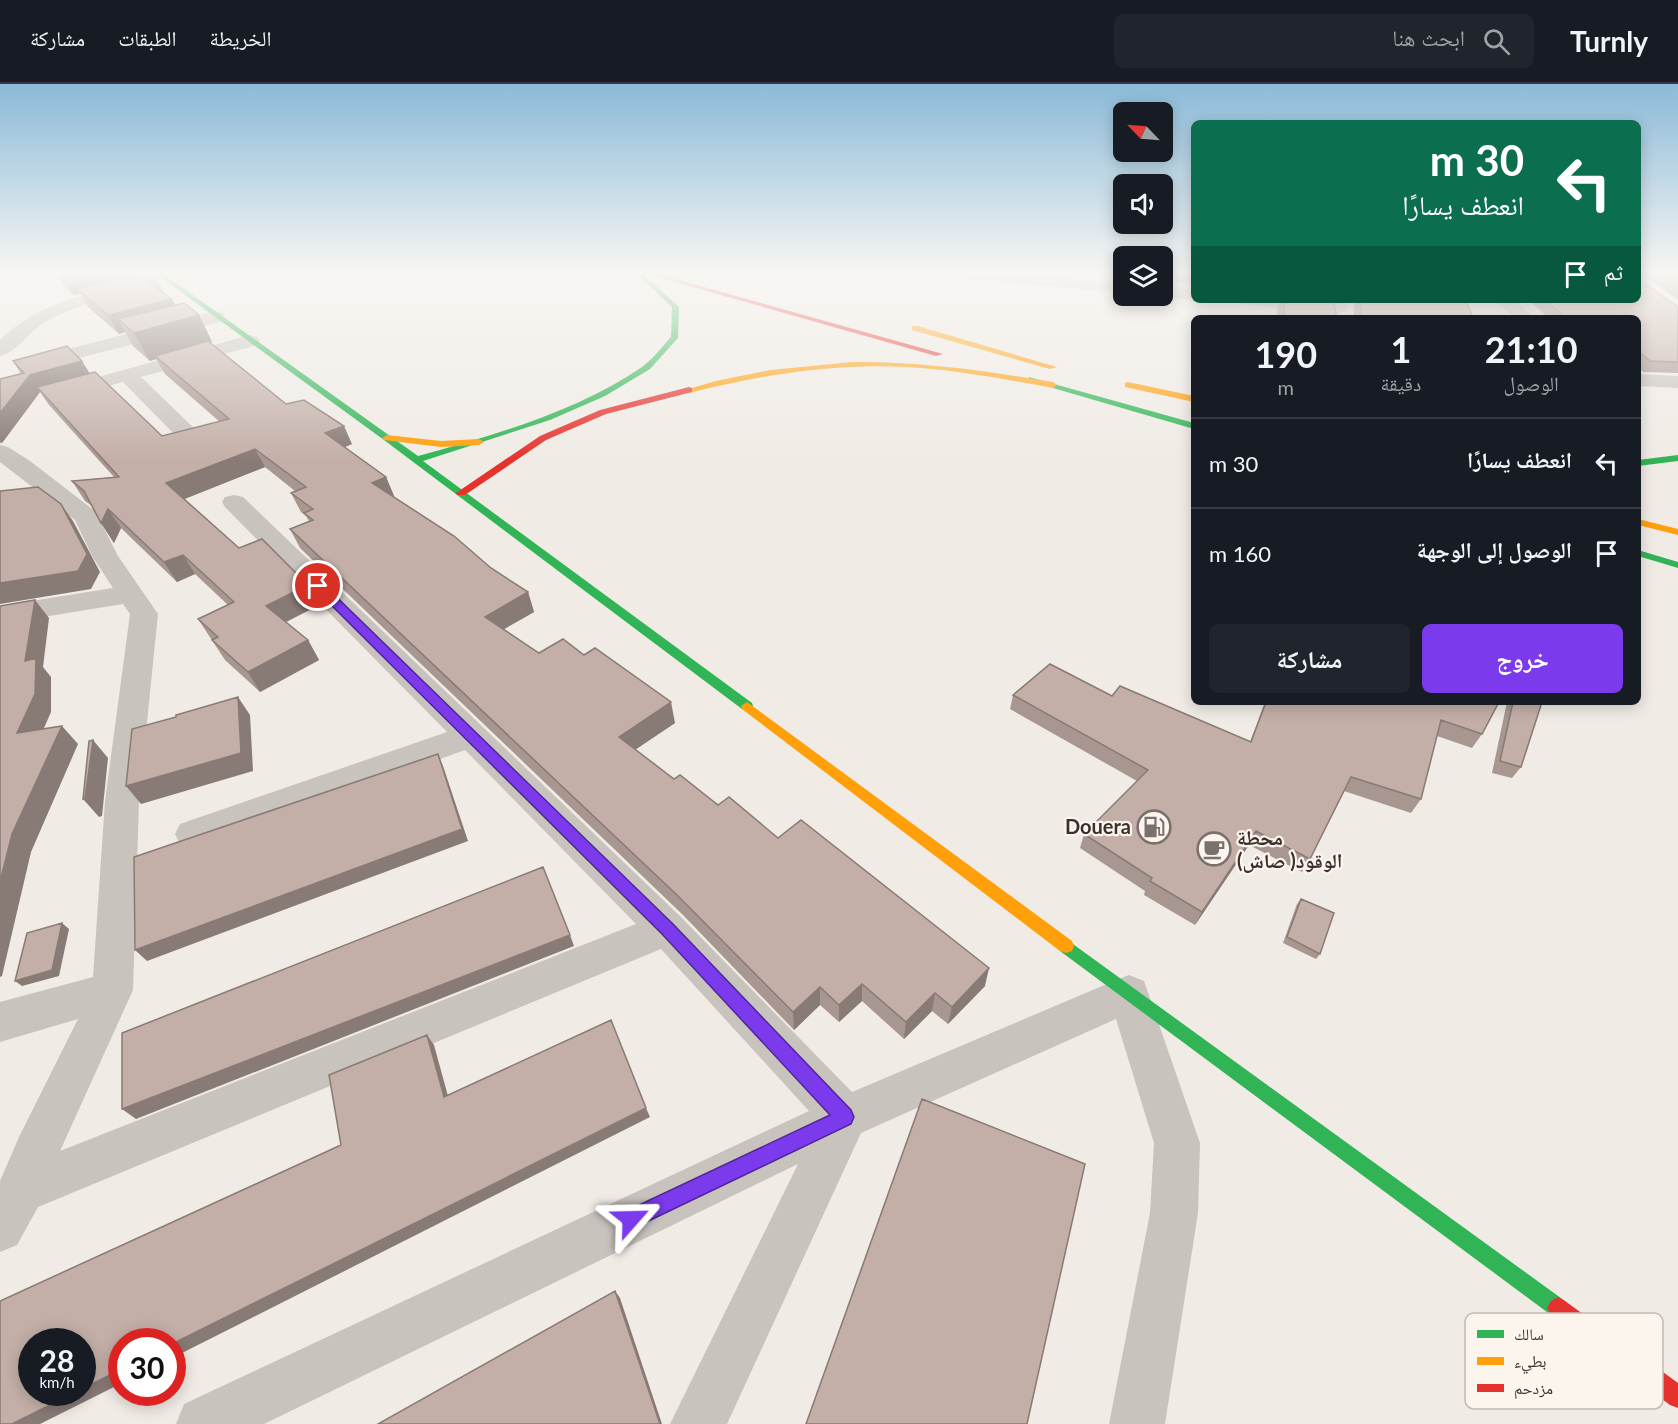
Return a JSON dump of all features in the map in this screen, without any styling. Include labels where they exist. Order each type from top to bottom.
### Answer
[{"type":"main road","points":[[242,336],[387,438],[1130,994],[1565,1313]]},
{"type":"main road","points":[[415,460],[514,432],[601,395],[656,362],[669,347],[675,336]]},
{"type":"main road","points":[[873,336],[1191,425]]},
{"type":"main road","points":[[942,336],[1062,369]]},
{"type":"main road","points":[[461,493],[543,438],[603,412],[745,375],[831,365],[907,365],[973,372],[1053,385]]},
{"type":"main road","points":[[1191,398],[1118,384],[1191,404]]},
{"type":"main road","points":[[387,438],[441,444],[479,442]]},
{"type":"main road","points":[[1641,463],[1678,458]]},
{"type":"main road","points":[[1641,523],[1678,532]]},
{"type":"main road","points":[[1641,554],[1678,565]]},
{"type":"main road","points":[[1663,1386],[1678,1397]]},
{"type":"street","points":[[0,350],[16,336]]},
{"type":"street","points":[[79,352],[143,336]]},
{"type":"street","points":[[49,397],[250,341]]},
{"type":"street","points":[[127,375],[190,437]]},
{"type":"street","points":[[1641,380],[1678,382]]},
{"type":"street","points":[[0,452],[22,466],[86,516],[105,556],[144,614],[122,801],[113,990],[35,1153],[21,1190],[0,1228]]},
{"type":"street","points":[[234,502],[667,929],[845,1117]]},
{"type":"street","points":[[0,615],[130,594]]},
{"type":"street","points":[[192,834],[470,736]]},
{"type":"street","points":[[21,1190],[667,929]]},
{"type":"street","points":[[0,1022],[113,990]]},
{"type":"street","points":[[204,1424],[845,1117],[1130,994],[1177,1143],[1174,1213],[1137,1424]]},
{"type":"street","points":[[698,1424],[845,1117]]},
{"type":"building","points":[[1641,336],[1678,336],[1678,362],[1650,361],[1641,354]]},
{"type":"building","points":[[208,341],[286,404],[304,400],[344,426],[325,433],[386,477],[372,483],[454,536],[491,568],[528,592],[485,617],[539,653],[563,639],[584,655],[595,648],[671,702],[619,737],[674,779],[680,775],[718,805],[729,797],[778,838],[801,820],[989,968],[952,1007],[935,993],[906,1022],[862,984],[839,1005],[820,987],[793,1012],[678,896],[290,529],[313,520],[304,513],[313,509],[291,493],[306,487],[255,449],[166,483],[239,548],[262,539],[308,585],[266,606],[308,640],[248,672],[212,640],[218,637],[198,619],[234,602],[183,555],[164,562],[108,509],[101,523],[84,491],[72,481],[119,477],[37,387],[95,372],[162,436],[229,419],[155,356]]},
{"type":"building","points":[[67,346],[82,361],[30,375],[0,413],[0,379],[24,373],[13,361]]},
{"type":"building","points":[[38,487],[61,504],[87,554],[78,571],[0,583],[0,491]]},
{"type":"building","points":[[35,600],[25,661],[36,658],[35,694],[17,733],[62,726],[12,834],[0,882],[0,606]]},
{"type":"building","points":[[1050,664],[1112,696],[1120,686],[1251,742],[1265,705],[1497,705],[1482,734],[1441,720],[1421,799],[1351,777],[1310,859],[1256,831],[1202,912],[1150,881],[1152,878],[1084,834],[1148,770],[1013,695]]},
{"type":"building","points":[[238,697],[241,753],[126,786],[132,729]]},
{"type":"building","points":[[1512,705],[1541,705],[1521,767],[1500,761]]},
{"type":"building","points":[[93,740],[85,798],[83,799],[89,741]]},
{"type":"building","points":[[438,754],[462,829],[135,950],[134,857]]},
{"type":"building","points":[[543,867],[570,935],[122,1109],[122,1033]]},
{"type":"building","points":[[1301,899],[1334,913],[1320,954],[1287,937]]},
{"type":"building","points":[[62,923],[52,970],[15,981],[27,933]]},
{"type":"building","points":[[611,1020],[646,1108],[186,1337],[186,1328],[108,1328],[108,1376],[96,1382],[96,1328],[18,1328],[18,1406],[48,1406],[12,1424],[0,1424],[0,1301],[341,1145],[329,1075],[427,1035],[444,1097]]},
{"type":"building","points":[[922,1099],[1085,1164],[1027,1424],[806,1424]]},
{"type":"building","points":[[615,1291],[660,1424],[378,1424]]},
{"type":"traffic: fast","points":[[245,336],[387,438],[747,706]]},
{"type":"traffic: fast","points":[[415,460],[547,418],[602,394],[647,367],[675,336]]},
{"type":"traffic: fast","points":[[1032,379],[1191,425]]},
{"type":"traffic: fast","points":[[1641,463],[1678,458]]},
{"type":"traffic: fast","points":[[1641,554],[1678,565]]},
{"type":"traffic: fast","points":[[1066,946],[1558,1308]]},
{"type":"traffic: slow","points":[[942,336],[1053,367]]},
{"type":"traffic: slow","points":[[689,390],[797,369],[879,364],[944,368],[1053,385]]},
{"type":"traffic: slow","points":[[1128,385],[1191,398]]},
{"type":"traffic: slow","points":[[387,438],[441,444],[479,442]]},
{"type":"traffic: slow","points":[[1641,523],[1678,532]]},
{"type":"traffic: slow","points":[[747,706],[1066,946]]},
{"type":"traffic: jam","points":[[872,336],[939,354]]},
{"type":"traffic: jam","points":[[461,493],[543,438],[603,412],[689,390]]},
{"type":"traffic: jam","points":[[1558,1308],[1565,1313]]},
{"type":"traffic: jam","points":[[1663,1386],[1678,1397]]},
{"type":"place","name":"Douera","points":[[1154,827]]},
{"type":"place","name":"محطة الوقود( صاش)","points":[[1214,849]]},
{"type":"route","points":[[318,586],[667,929],[845,1117],[631,1219]]}]
